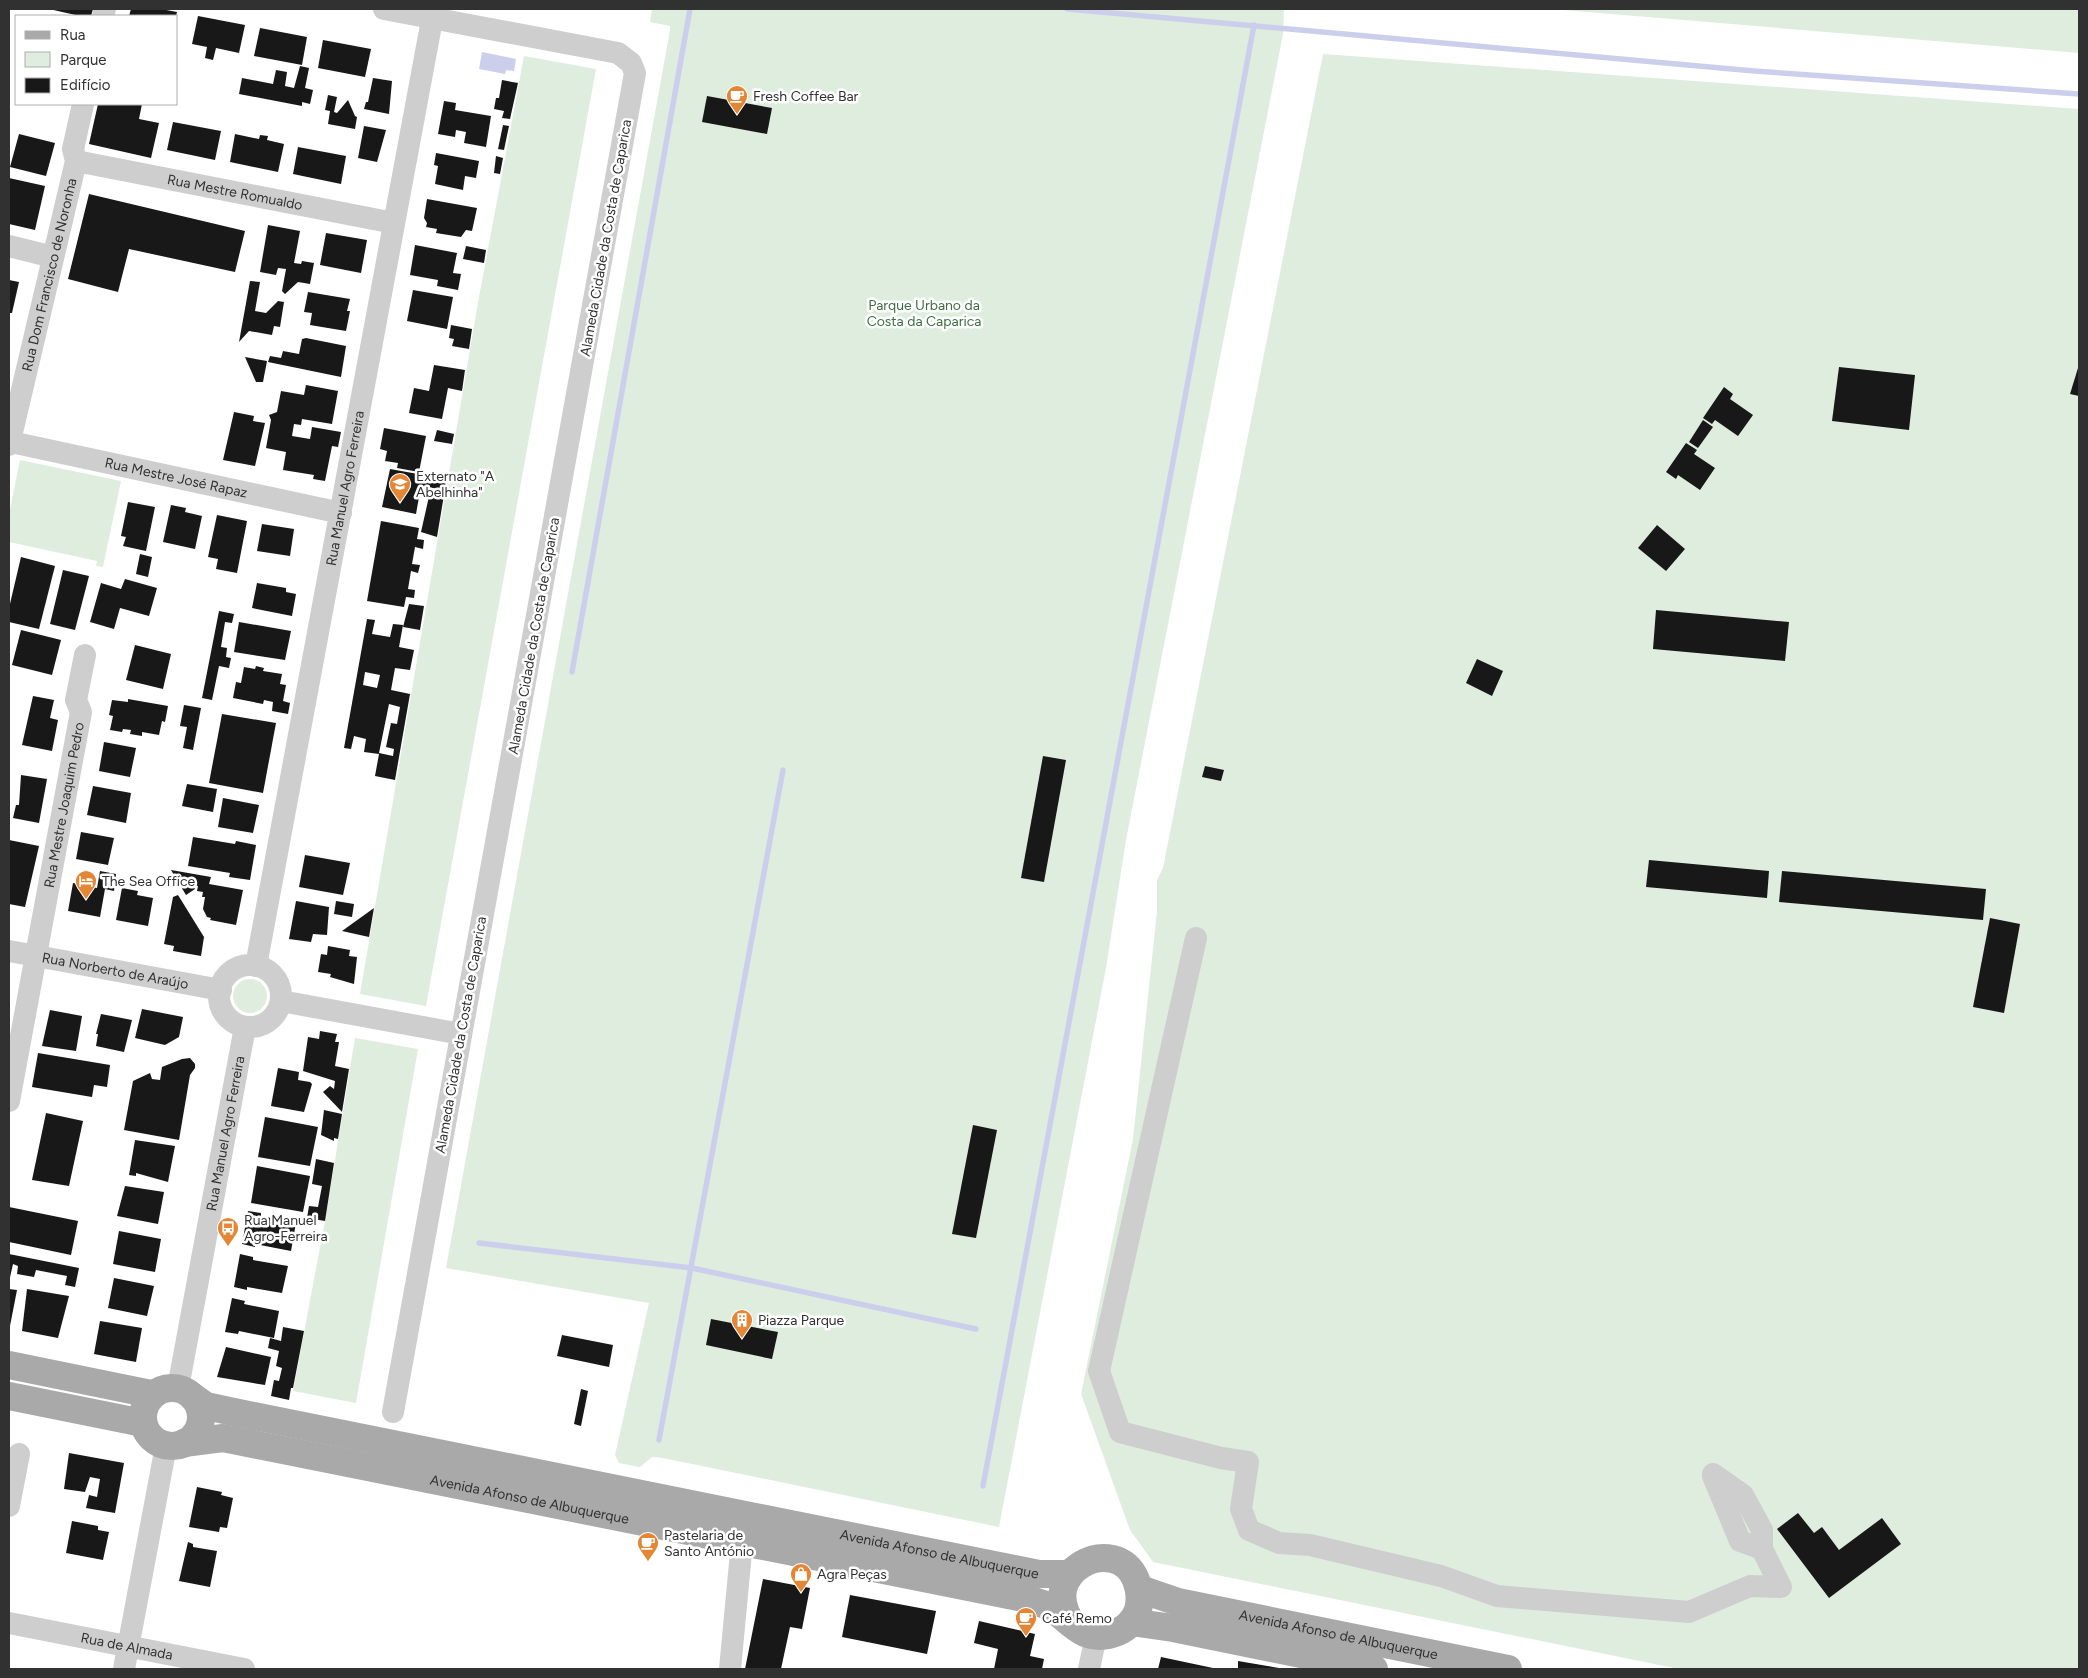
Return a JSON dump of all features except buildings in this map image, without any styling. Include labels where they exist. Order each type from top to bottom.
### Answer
[{"type":"main road","name":"Avenida Afonso de Albuquerque","points":[[9,1365],[151,1394],[175,1393],[206,1406],[222,1410],[387,1445],[1039,1574],[1070,1574]]},
{"type":"main road","points":[[175,1393],[198,1405],[200,1423],[197,1431],[175,1444],[151,1438],[143,1423],[145,1406],[175,1393]]},
{"type":"main road","points":[[9,1396],[143,1423]]},
{"type":"main road","name":"Avenida Afonso de Albuquerque","points":[[175,1444],[224,1438],[1023,1598],[1052,1609],[1085,1631]]},
{"type":"main road","points":[[1103,1558],[1116,1561],[1131,1572],[1140,1589],[1140,1601],[1132,1622],[1122,1631],[1109,1636],[1085,1631],[1067,1616],[1063,1605],[1063,1589],[1070,1574],[1079,1565],[1091,1560],[1103,1558]]},
{"type":"main road","name":"Avenida Afonso de Albuquerque","points":[[1140,1589],[1178,1602],[1508,1669]]},
{"type":"main road","name":"Avenida Afonso de Albuquerque","points":[[1132,1622],[1173,1628],[1374,1669]]},
{"type":"street","points":[[384,9],[433,14]]},
{"type":"street","name":"Rua Manuel Agro Ferreira","points":[[256,966],[433,14]]},
{"type":"street","name":"Alameda Cidade da Costa de Caparica","points":[[393,1412],[635,73],[631,63],[618,53],[433,14]]},
{"type":"street","name":"Rua Dom Francisco de Noronha","points":[[10,444],[76,161],[73,149],[83,105]]},
{"type":"street","name":"Rua Mestre Romualdo","points":[[76,161],[394,223]]},
{"type":"street","points":[[9,246],[53,257]]},
{"type":"street","name":"Rua Mestre José Rapaz","points":[[10,444],[341,512]]},
{"type":"street","name":"Rua Mestre Joaquim Pedro","points":[[9,1101],[81,712],[76,700],[85,655]]},
{"type":"street","points":[[1196,938],[1099,1371],[1120,1432],[1221,1458],[1248,1462],[1241,1509],[1249,1530],[1279,1543],[1310,1545],[1441,1576],[1497,1596],[1688,1612],[1750,1586],[1781,1587],[1762,1549],[1762,1530],[1743,1495],[1713,1474]]},
{"type":"street","name":"Rua Norberto de Araújo","points":[[9,951],[221,990]]},
{"type":"street","points":[[256,966],[264,969],[275,978],[281,991],[281,1001],[276,1013],[266,1023],[245,1027],[237,1024],[226,1015],[220,1001],[221,990],[224,980],[235,970],[242,967],[256,966]]},
{"type":"street","points":[[281,1001],[462,1034]]},
{"type":"street","name":"Rua Manuel Agro Ferreira","points":[[175,1393],[245,1027]]},
{"type":"street","points":[[124,1669],[175,1444]]},
{"type":"street","points":[[9,1506],[19,1454]]},
{"type":"street","points":[[730,1669],[742,1542]]},
{"type":"street","name":"Rua de Almada","points":[[9,1622],[128,1647],[205,1666],[244,1669]]},
{"type":"street","points":[[1085,1631],[1089,1669]]},
{"type":"green space","name":"Parque Urbano da Costa da Caparica","points":[[652,9],[1284,9],[1283,34],[1126,840],[1106,968],[999,1527],[663,1458],[652,1457],[640,1467],[619,1463],[615,1455],[649,1303],[446,1268],[670,30],[670,26],[650,22]]},
{"type":"green space","points":[[1551,9],[2079,9],[2079,53]]},
{"type":"green space","points":[[1323,54],[2079,109],[2079,1669],[1679,1669],[1153,1562],[1130,1530],[1081,1394],[1133,1139],[1157,911],[1157,880],[1163,868]]},
{"type":"green space","points":[[524,56],[596,69],[426,1006],[360,994],[479,297]]},
{"type":"green space","points":[[20,460],[121,481],[103,567],[96,566],[97,561],[9,542],[9,514]]},
{"type":"green space","points":[[250,979],[257,980],[262,984],[266,989],[266,1003],[262,1008],[257,1012],[250,1013],[243,1012],[238,1008],[234,1003],[233,996],[234,989],[238,984],[243,980]]},
{"type":"green space","points":[[355,1038],[418,1049],[356,1403],[293,1391],[325,1221]]},
{"type":"water","points":[[482,52],[516,59],[514,71],[506,70],[505,74],[479,69]]},
{"type":"waterway","points":[[572,672],[690,9]]},
{"type":"waterway","points":[[1067,9],[1754,71],[2079,94]]},
{"type":"waterway","points":[[983,1486],[1254,25]]},
{"type":"waterway","points":[[659,1440],[783,770]]},
{"type":"waterway","points":[[479,1243],[692,1268],[976,1329]]},
{"type":"place","name":"Fresh Coffee Bar","points":[[737,115]]},
{"type":"place","name":"Externato \"A Abelhinha\"","points":[[400,503]]},
{"type":"place","name":"The Sea Office","points":[[86,900]]},
{"type":"place","name":"Rua Manuel Agro-Ferreira","points":[[228,1247]]},
{"type":"place","name":"Piazza Parque","points":[[742,1339]]},
{"type":"place","name":"Pastelaria de Santo António","points":[[648,1562]]},
{"type":"place","name":"Agra Peças","points":[[801,1593]]},
{"type":"place","name":"Café Remo","points":[[1026,1637]]}]
